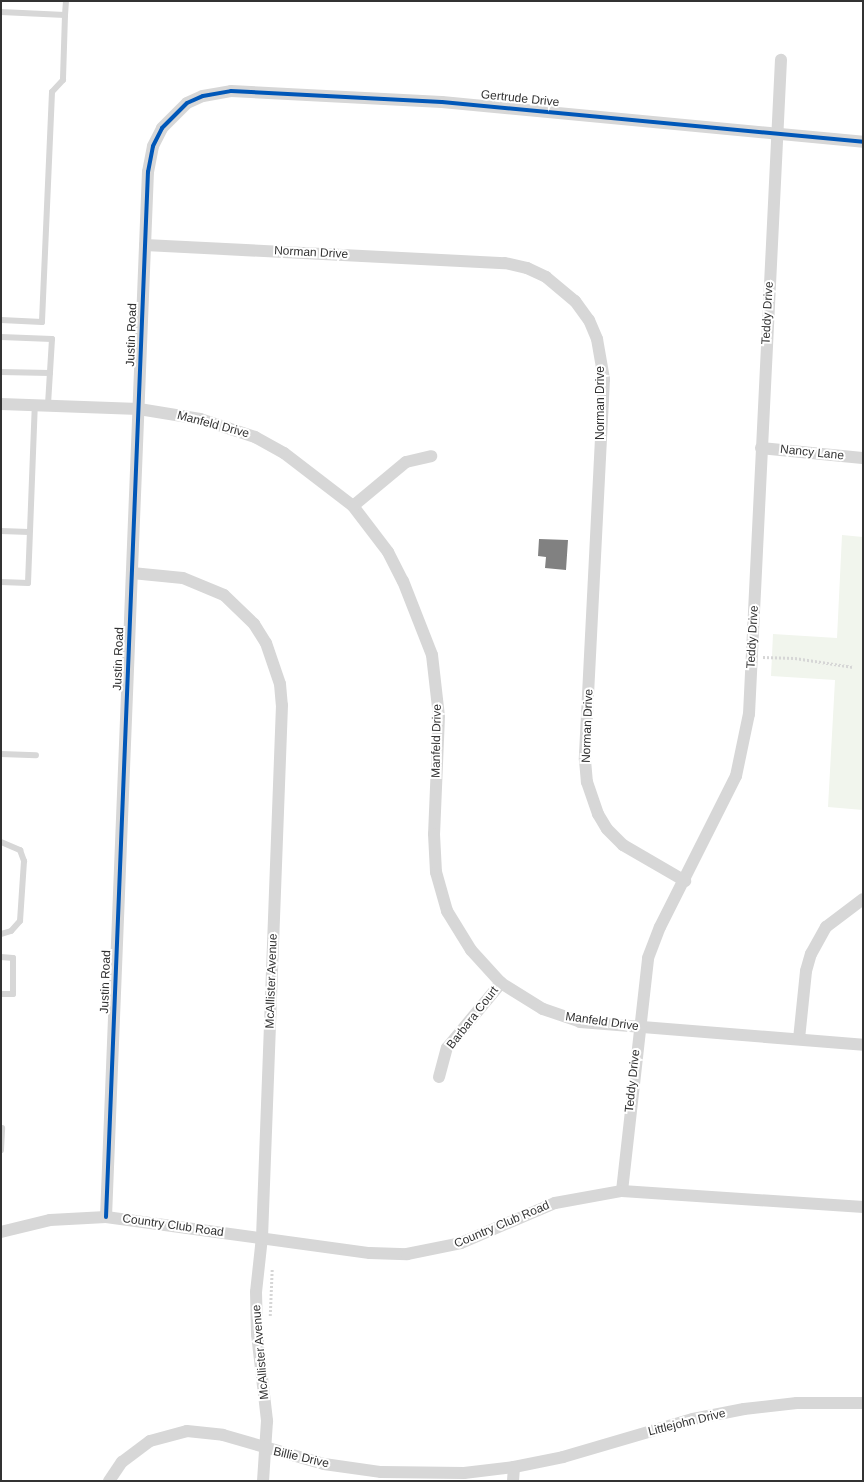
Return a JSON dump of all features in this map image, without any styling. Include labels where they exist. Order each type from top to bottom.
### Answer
[{"type":"street","name":"Teddy Drive","points":[[622,1191],[638,1028],[648,958],[660,927],[738,769],[749,714],[781,60]]},
{"type":"street","name":"Gertrude Drive","points":[[178,110],[203,96],[231,91],[442,102],[863,142]]},
{"type":"street","name":"Justin Road","points":[[106,1217],[138,409],[150,156],[162,128],[178,110]]},
{"type":"street","name":"Norman Drive","points":[[145,245],[505,263],[527,268],[546,277],[575,302],[589,320],[597,339],[604,379],[585,760],[587,782],[598,814],[623,846],[684,881]]},
{"type":"street","name":"Manfeld Drive","points":[[1,404],[35,404],[138,409],[200,419],[255,437],[313,473],[353,506],[388,552],[403,581],[432,656],[439,716],[434,834],[436,872],[447,911],[471,950],[500,983],[562,1017],[638,1028],[863,1045]]},
{"type":"street","name":"Nancy Lane","points":[[762,448],[863,458]]},
{"type":"street","points":[[353,506],[406,462],[431,456]]},
{"type":"street","name":"McAllister Avenue","points":[[132,573],[183,578],[224,595],[254,624],[266,643],[280,684],[282,705],[262,1237],[256,1292],[257,1334],[267,1421],[267,1450],[263,1481]]},
{"type":"street","points":[[799,1039],[806,971],[811,954],[826,927],[863,899]]},
{"type":"street","name":"Barbara Court","points":[[439,1077],[447,1048],[500,983]]},
{"type":"street","name":"Country Club Road","points":[[1,1232],[50,1220],[106,1217],[262,1237],[370,1253],[426,1252],[478,1237],[555,1203],[622,1191],[863,1207]]},
{"type":"street","name":"Littlejohn Drive","points":[[514,1467],[599,1447],[708,1416],[797,1403],[863,1403]]},
{"type":"street","name":"Billie Drive","points":[[109,1481],[122,1462],[134,1452],[150,1441],[175,1433],[210,1432],[267,1450],[324,1464],[381,1472],[464,1473],[514,1467]]},
{"type":"street","points":[[513,1481],[514,1467]]},
{"type":"lane","points":[[1,320],[42,322],[52,92],[63,80],[66,1]]},
{"type":"lane","points":[[1,12],[65,15]]},
{"type":"lane","points":[[1,337],[52,339],[48,405]]},
{"type":"lane","points":[[1,372],[50,374]]},
{"type":"lane","points":[[1,582],[28,583],[35,404]]},
{"type":"lane","points":[[1,531],[29,532]]},
{"type":"lane","points":[[1,754],[36,755]]},
{"type":"lane","points":[[1,842],[20,850],[24,879],[20,921],[11,931],[1,934]]},
{"type":"lane","points":[[1,957],[14,958],[13,994],[1,994]]},
{"type":"lane","points":[[1,1150],[2,1128]]},
{"type":"path","points":[[752,657],[796,658],[852,667]]},
{"type":"path","points":[[270,1324],[272,1261]]},
{"type":"shaded area","points":[[842,535],[863,537],[863,810],[828,807],[835,680],[771,676],[773,634],[837,638]]},
{"type":"building","points":[[539,539],[568,540],[566,570],[545,568],[546,557],[538,556]]},
{"type":"cycle path","points":[[106,1217],[148,172],[153,146],[162,128],[187,103],[203,96],[231,91],[442,102],[863,142]]}]
